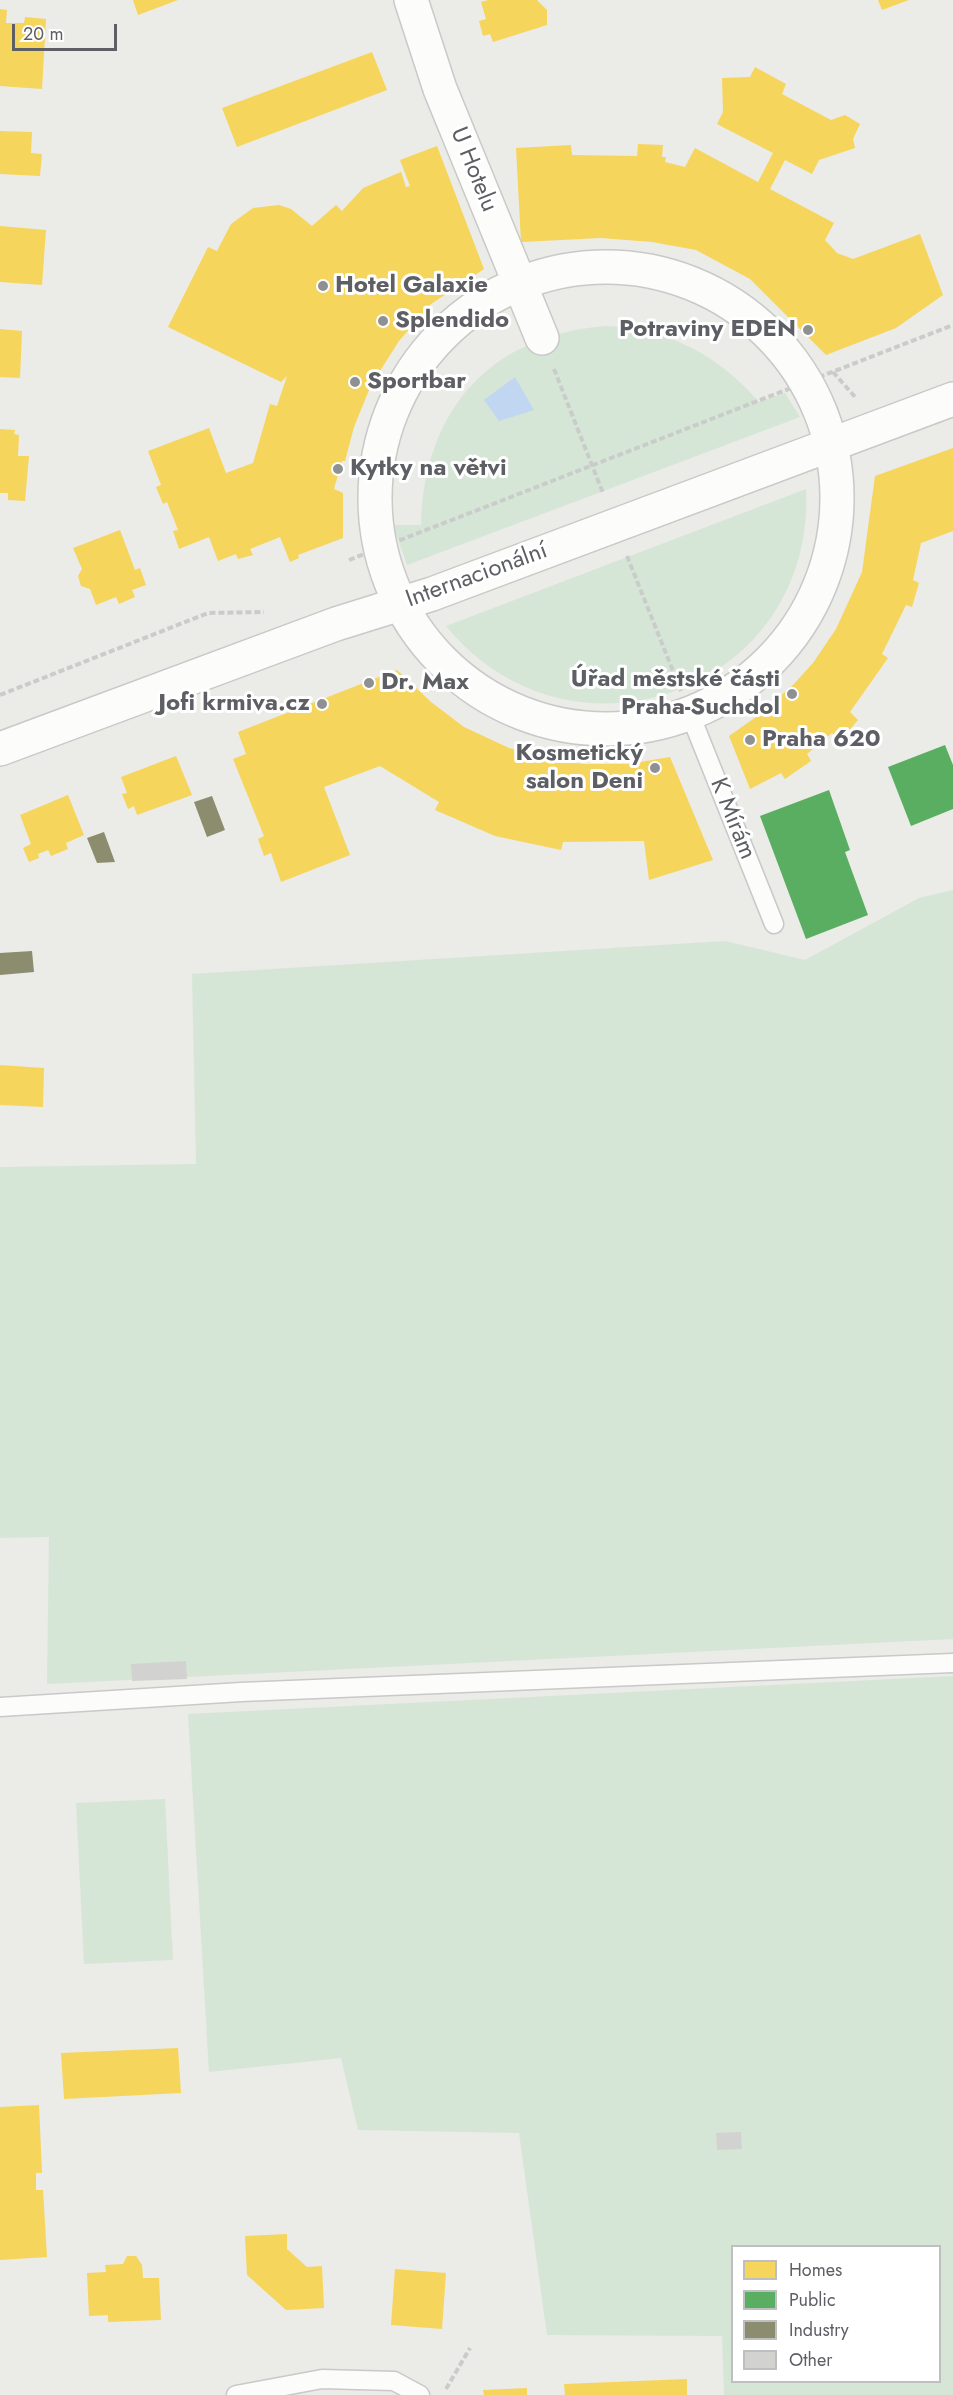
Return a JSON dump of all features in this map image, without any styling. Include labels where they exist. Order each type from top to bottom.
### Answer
[{"type":"street","name":"U Hotelu","points":[[411,0],[440,89],[542,338]]},
{"type":"street","points":[[616,267],[649,271],[680,280],[726,301],[765,331],[787,355],[819,377],[821,414],[831,446],[836,477],[834,538],[816,597],[800,624],[769,663],[721,700],[663,723],[607,730],[551,723],[524,715],[474,688],[452,671],[426,644],[399,604],[379,548],[375,516],[375,483],[379,451],[388,420],[401,390],[418,362],[455,323],[490,298],[543,276],[584,268],[616,267]]},
{"type":"street","name":"Internacionální","points":[[0,749],[336,624],[432,594],[953,399]]},
{"type":"lane","name":"K Mírám","points":[[690,714],[774,924]]},
{"type":"lane","points":[[0,1707],[241,1692],[953,1663]]},
{"type":"lane","points":[[236,2395],[322,2379],[394,2380],[420,2395]]},
{"type":"path","points":[[349,560],[953,325]]},
{"type":"path","points":[[819,377],[861,404]]},
{"type":"path","points":[[0,695],[208,613],[265,612]]},
{"type":"path","points":[[443,2395],[470,2348]]},
{"type":"green space","points":[[606,326],[651,333],[691,348],[727,371],[759,402],[785,393],[800,417],[407,565],[393,525],[421,525],[425,484],[435,447],[450,414],[471,386],[497,363],[529,345],[565,332]]},
{"type":"green space","points":[[806,489],[799,559],[772,616],[730,661],[677,690],[618,703],[557,698],[498,673],[446,626]]},
{"type":"green space","points":[[953,890],[953,1639],[47,1684],[49,1537],[0,1538],[0,1167],[196,1164],[192,974],[725,941],[805,960],[919,898]]},
{"type":"green space","points":[[953,1676],[953,2395],[724,2395],[722,2336],[547,2335],[519,2133],[358,2130],[341,2058],[209,2072],[188,1714]]},
{"type":"green space","points":[[165,1799],[173,1960],[84,1964],[76,1803]]},
{"type":"water","points":[[515,377],[534,410],[499,421],[484,400]]},
{"type":"building: Homes","points":[[133,0],[178,0],[138,15]]},
{"type":"building: Homes","points":[[537,0],[547,10],[547,25],[493,42],[490,34],[483,36],[479,21],[486,19],[481,2]]},
{"type":"building: Homes","points":[[878,0],[909,0],[882,10]]},
{"type":"building: Homes","points":[[0,9],[7,10],[6,23],[24,23],[25,17],[46,19],[42,89],[0,86]]},
{"type":"building: Homes","points":[[372,52],[387,90],[237,147],[222,108]]},
{"type":"building: Homes","points":[[755,67],[786,84],[782,94],[831,120],[845,115],[860,124],[853,139],[855,148],[819,160],[812,174],[785,160],[770,189],[834,223],[825,240],[837,253],[853,259],[920,234],[943,295],[896,328],[826,355],[750,279],[696,250],[652,242],[601,238],[521,242],[516,148],[571,145],[572,155],[637,156],[638,144],[663,145],[662,157],[666,157],[665,162],[685,167],[695,148],[758,182],[773,153],[717,124],[723,112],[722,78],[750,77]]},
{"type":"building: Homes","points":[[0,131],[32,132],[31,153],[42,154],[40,176],[0,174]]},
{"type":"building: Homes","name":"Hotel Galaxie","points":[[437,146],[484,269],[431,304],[399,341],[371,385],[354,427],[345,461],[342,461],[334,489],[343,493],[343,538],[298,555],[299,558],[290,562],[280,537],[250,549],[253,555],[238,559],[236,554],[218,561],[209,537],[179,549],[173,531],[178,530],[167,502],[163,504],[156,487],[161,485],[148,451],[209,428],[226,473],[253,463],[270,404],[277,406],[287,376],[281,382],[168,327],[208,247],[217,251],[231,224],[253,208],[279,205],[291,209],[312,226],[336,205],[342,211],[363,188],[401,172],[406,187],[410,186],[400,160]]},
{"type":"building: Homes","points":[[0,226],[46,230],[42,285],[0,282]]},
{"type":"building: Homes","points":[[0,329],[22,331],[20,378],[0,377]]},
{"type":"building: Homes","points":[[0,429],[15,430],[14,434],[19,435],[18,456],[29,456],[25,501],[8,500],[8,493],[0,493]]},
{"type":"building: Homes","points":[[953,448],[953,531],[921,543],[913,580],[919,583],[912,607],[906,605],[882,654],[888,658],[850,712],[858,720],[840,741],[832,733],[807,754],[811,761],[785,779],[781,773],[750,789],[729,736],[756,717],[793,685],[813,663],[836,629],[862,572],[875,476]]},
{"type":"building: Homes","points":[[120,530],[135,570],[140,568],[146,585],[132,590],[135,597],[119,604],[116,597],[96,605],[90,589],[81,586],[78,576],[82,569],[73,548]]},
{"type":"building: Homes","points":[[397,670],[431,702],[464,727],[509,748],[557,761],[585,764],[628,764],[670,757],[713,860],[649,880],[644,841],[563,842],[561,850],[495,836],[435,810],[439,802],[380,766],[324,787],[350,855],[281,882],[271,853],[264,856],[258,839],[264,836],[233,759],[246,754],[238,732]]},
{"type":"building: Homes","points":[[176,756],[192,795],[137,815],[134,806],[128,809],[122,794],[127,793],[121,777]]},
{"type":"building: Homes","points":[[68,795],[84,835],[66,843],[68,849],[51,856],[48,850],[38,854],[39,858],[29,862],[23,848],[31,844],[20,815]]},
{"type":"building: Homes","points":[[0,1065],[44,1068],[43,1107],[0,1105]]},
{"type":"building: Homes","points":[[178,2048],[181,2093],[64,2099],[61,2053]]},
{"type":"building: Homes","points":[[39,2105],[42,2173],[36,2173],[36,2190],[43,2190],[47,2257],[0,2260],[0,2107]]},
{"type":"building: Homes","points":[[287,2234],[287,2249],[307,2267],[322,2266],[324,2308],[286,2310],[247,2275],[245,2236]]},
{"type":"building: Homes","points":[[127,2256],[136,2256],[142,2265],[143,2278],[159,2278],[161,2320],[108,2322],[108,2315],[89,2316],[87,2273],[106,2272],[105,2265],[123,2264]]},
{"type":"building: Homes","points":[[395,2269],[446,2273],[442,2329],[391,2325]]},
{"type":"building: Homes","points":[[687,2379],[687,2395],[565,2395],[564,2384]]},
{"type":"building: Homes","points":[[527,2388],[527,2395],[484,2395],[483,2390]]},
{"type":"building: Public","points":[[945,745],[953,765],[953,809],[911,826],[888,767]]},
{"type":"building: Public","points":[[829,790],[850,850],[845,852],[868,915],[806,939],[760,816]]},
{"type":"building: Industry","points":[[212,796],[225,830],[207,837],[194,802]]},
{"type":"building: Industry","points":[[104,832],[115,862],[97,863],[87,838]]},
{"type":"building: Industry","points":[[32,951],[34,972],[0,975],[0,953]]},
{"type":"building: Other","points":[[186,1661],[187,1679],[132,1681],[131,1664]]},
{"type":"building: Other","points":[[741,2132],[742,2149],[717,2150],[716,2133]]},
{"type":"place","name":"Hotel Galaxie","points":[[323,286]]},
{"type":"place","name":"Splendido","points":[[383,321]]},
{"type":"place","name":"Potraviny EDEN","points":[[808,330]]},
{"type":"place","name":"Sportbar","points":[[355,382]]},
{"type":"place","name":"Kytky na větvi","points":[[338,469]]},
{"type":"place","name":"Dr. Max","points":[[369,683]]},
{"type":"place","name":"Úřad městské části Praha-Suchdol","points":[[792,694]]},
{"type":"place","name":"Jofi krmiva.cz","points":[[322,704]]},
{"type":"place","name":"Praha 620","points":[[750,740]]},
{"type":"place","name":"Kosmetický salon Deni","points":[[655,768]]}]
